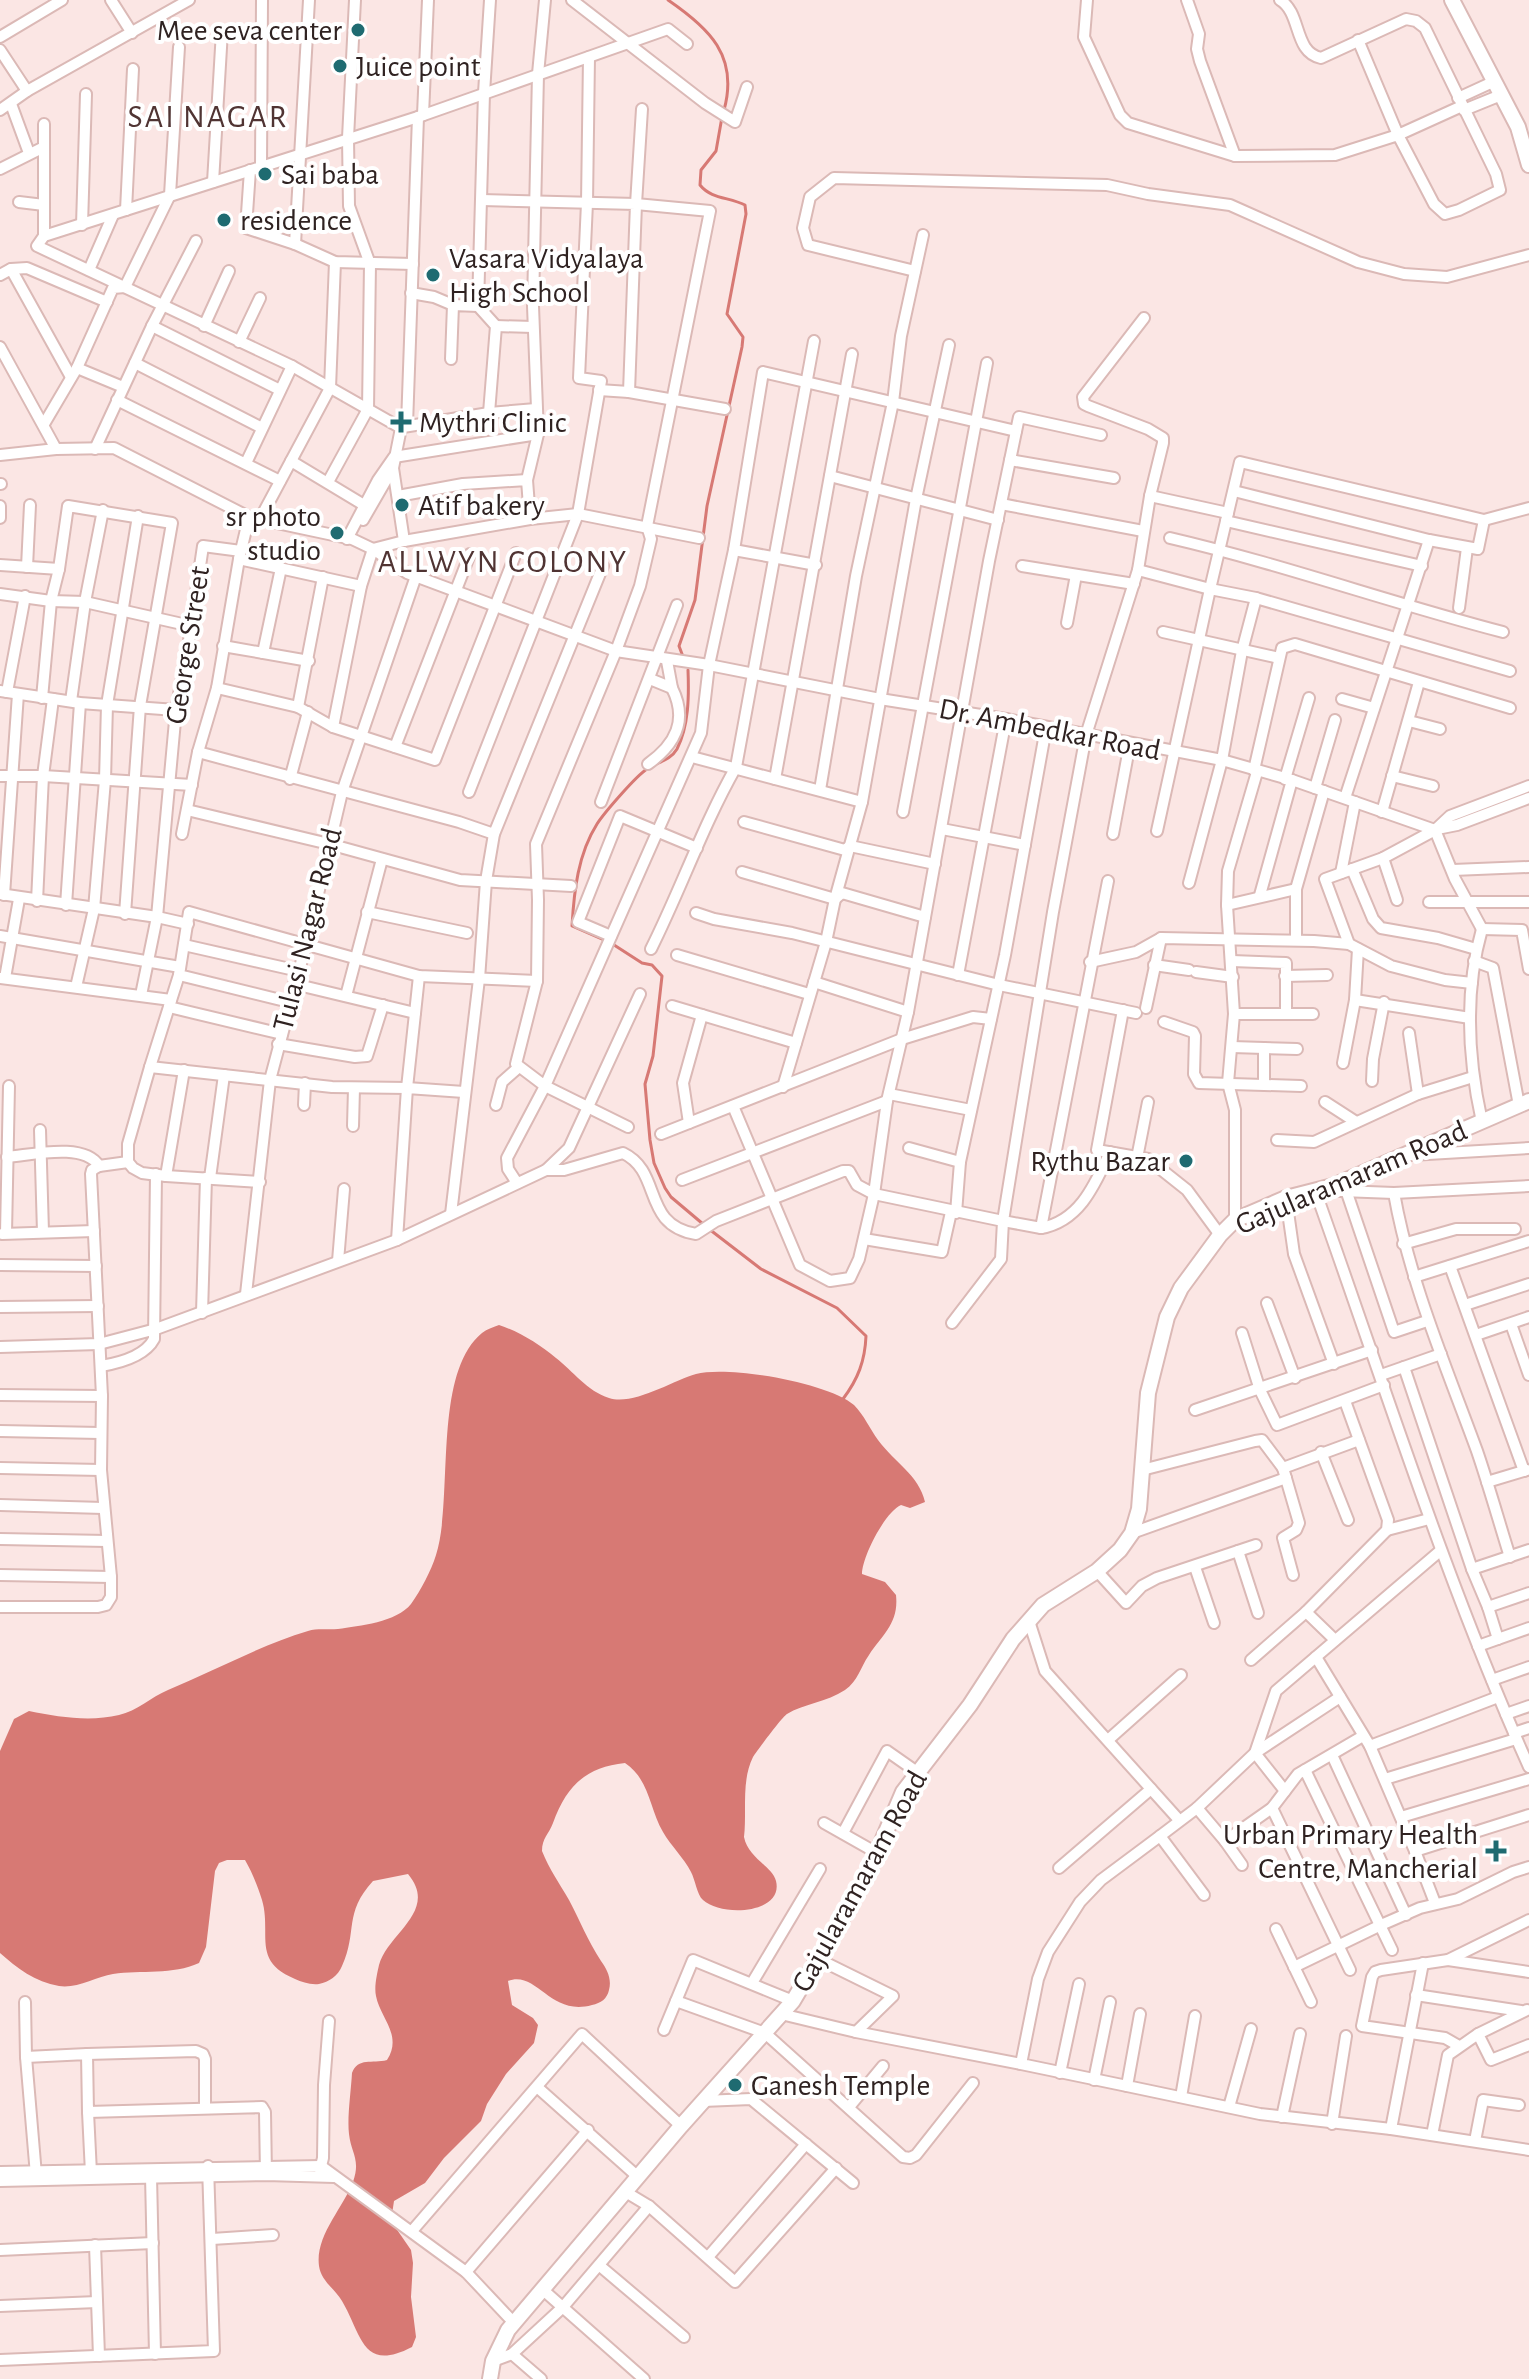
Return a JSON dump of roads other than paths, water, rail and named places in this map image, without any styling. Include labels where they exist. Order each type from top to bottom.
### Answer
[{"type":"main road","points":[[1452,0],[1518,127],[1529,165]]},
{"type":"main road","name":"Gajularamaram Road","points":[[490,2379],[493,2361],[514,2323],[624,2191],[793,2001],[877,1853],[903,1792],[970,1705],[1007,1648],[1043,1605],[1097,1571],[1120,1550],[1132,1533],[1139,1509],[1148,1393],[1167,1317],[1181,1288],[1220,1235],[1235,1220],[1286,1198],[1333,1186],[1525,1099]]},
{"type":"street","points":[[0,37],[62,0]]},
{"type":"street","points":[[111,0],[132,33]]},
{"type":"street","points":[[0,110],[27,91],[189,0]]},
{"type":"street","points":[[262,0],[255,168],[246,228],[295,244],[335,262],[413,264]]},
{"type":"street","points":[[295,244],[309,0]]},
{"type":"street","points":[[328,482],[368,409],[370,264],[349,206],[348,138],[355,0]]},
{"type":"street","points":[[349,539],[393,463],[404,427],[428,0]]},
{"type":"street","points":[[490,0],[478,306],[496,326],[533,327]]},
{"type":"street","points":[[530,519],[527,480],[538,434],[533,327],[538,74],[545,0]]},
{"type":"street","points":[[572,0],[586,4],[627,43],[735,122],[747,87]]},
{"type":"street","points":[[1087,0],[1084,37],[1120,115],[1136,126],[1235,156],[1335,155],[1398,135],[1498,88]]},
{"type":"street","points":[[1187,0],[1199,34],[1197,49],[1200,61],[1235,156]]},
{"type":"street","points":[[1280,0],[1287,4],[1305,49],[1311,56],[1321,58],[1358,40],[1406,19],[1416,21],[1425,28],[1496,174],[1500,190],[1445,214],[1434,204],[1398,135],[1358,40]]},
{"type":"street","points":[[44,236],[420,116],[668,29],[687,44]]},
{"type":"street","points":[[213,182],[222,31]]},
{"type":"street","points":[[125,287],[170,195],[179,47]]},
{"type":"street","points":[[0,50],[27,91]]},
{"type":"street","points":[[469,792],[578,514],[601,381],[579,378],[587,203],[589,57]]},
{"type":"street","points":[[126,210],[133,69]]},
{"type":"street","points":[[82,225],[86,94]]},
{"type":"street","points":[[11,104],[29,153]]},
{"type":"street","points":[[629,392],[642,109]]},
{"type":"street","points":[[44,124],[44,236],[37,246],[292,366],[404,427],[536,409]]},
{"type":"street","points":[[0,169],[44,147]]},
{"type":"street","points":[[915,271],[808,245],[803,228],[810,197],[834,178],[1107,185],[1230,205],[1358,262],[1404,274],[1447,277],[1529,255]]},
{"type":"street","points":[[482,200],[636,204],[710,211],[647,526],[651,539],[640,586],[536,844],[537,981],[516,1064],[545,1086],[628,1127]]},
{"type":"street","points":[[19,202],[44,205]]},
{"type":"street","points":[[89,270],[113,215]]},
{"type":"street","points":[[820,790],[835,690],[873,489],[893,402],[901,336],[923,235]]},
{"type":"street","points":[[95,449],[152,326],[196,241]]},
{"type":"street","points":[[182,834],[198,752],[217,688],[240,555],[254,518],[280,481],[330,388],[335,262]]},
{"type":"street","points":[[0,275],[11,269],[27,268],[107,302]]},
{"type":"street","points":[[11,269],[74,372],[123,387]]},
{"type":"street","points":[[204,326],[229,271]]},
{"type":"street","points":[[44,424],[74,372],[113,288],[125,287]]},
{"type":"street","points":[[411,293],[434,297],[453,305],[478,306]]},
{"type":"street","points":[[239,342],[260,298]]},
{"type":"street","points":[[451,359],[453,305]]},
{"type":"street","points":[[952,1323],[1001,1259],[1003,1221],[1040,991],[1086,735],[1138,570],[1163,438],[1088,406],[1083,397],[1144,318]]},
{"type":"street","points":[[152,326],[280,390]]},
{"type":"street","points":[[489,413],[496,326]]},
{"type":"street","points":[[651,949],[672,907],[712,809],[736,767],[814,341]]},
{"type":"street","points":[[783,1087],[826,942],[862,802],[916,499],[949,345]]},
{"type":"street","points":[[0,347],[56,449]]},
{"type":"street","points":[[775,779],[852,354]]},
{"type":"street","points":[[135,363],[262,428]]},
{"type":"street","points":[[903,812],[987,363]]},
{"type":"street","points":[[246,463],[292,366]]},
{"type":"street","points":[[517,1183],[508,1169],[507,1158],[545,1086],[701,733],[709,665],[734,550],[763,372],[1016,431]]},
{"type":"street","points":[[599,390],[629,392],[725,409]]},
{"type":"street","points":[[117,400],[280,481]]},
{"type":"street","points":[[733,1106],[800,1265],[830,1281],[850,1278],[859,1259],[874,1194],[888,1098],[908,1012],[1019,417],[1101,435]]},
{"type":"street","points":[[349,539],[364,505],[393,463],[538,434]]},
{"type":"street","points":[[0,442],[4,455]]},
{"type":"street","name":"Dr. Ambedkar Road","points":[[4,455],[56,449],[114,448],[254,518],[349,539],[373,549],[386,560],[416,576],[616,651],[709,665],[1222,760],[1288,779],[1435,830]]},
{"type":"street","points":[[1010,460],[1114,478]]},
{"type":"street","points":[[291,461],[364,505]]},
{"type":"street","points":[[1157,831],[1240,462],[1484,520],[1529,508]]},
{"type":"street","points":[[393,463],[404,541]]},
{"type":"street","points":[[830,476],[998,520]]},
{"type":"street","points":[[398,496],[463,484],[527,480]]},
{"type":"street","points":[[1234,491],[1467,548],[1478,549],[1484,520]]},
{"type":"street","points":[[1150,496],[1422,566]]},
{"type":"street","points":[[1001,504],[1143,531]]},
{"type":"street","points":[[27,567],[30,505]]},
{"type":"street","points":[[0,506],[0,518]]},
{"type":"street","points":[[37,901],[51,601],[68,506],[103,510],[172,523],[140,706],[125,914]]},
{"type":"street","points":[[66,905],[75,777],[75,702],[85,602],[103,510]]},
{"type":"street","points":[[333,727],[361,586],[373,549],[530,519],[578,514],[699,538]]},
{"type":"street","points":[[76,987],[94,909],[105,780],[107,705],[138,516]]},
{"type":"street","points":[[1170,538],[1218,549],[1503,632]]},
{"type":"street","points":[[1429,540],[1374,708],[1350,800],[1347,871],[1381,928],[1438,938],[1476,949]]},
{"type":"street","name":"George Street","points":[[141,995],[157,917],[176,710],[203,546],[240,555]]},
{"type":"street","points":[[1459,608],[1467,548]]},
{"type":"street","points":[[734,550],[816,565]]},
{"type":"street","points":[[217,688],[303,709],[333,727],[435,760],[516,553]]},
{"type":"street","points":[[395,747],[470,554]]},
{"type":"street","points":[[240,555],[281,568],[361,586]]},
{"type":"street","points":[[0,565],[59,569]]},
{"type":"street","points":[[451,1214],[479,979],[486,881],[494,834],[603,566]]},
{"type":"street","points":[[1022,566],[1134,584]]},
{"type":"street","points":[[263,653],[281,568]]},
{"type":"street","points":[[1138,570],[1256,598],[1510,671]]},
{"type":"street","points":[[1067,623],[1076,575]]},
{"type":"street","name":"Tulasi Nagar Road","points":[[246,1294],[270,1080],[342,792],[416,576]]},
{"type":"street","points":[[290,779],[323,577]]},
{"type":"street","points":[[0,594],[85,602],[191,626]]},
{"type":"street","points":[[25,596],[8,692],[12,776],[2,894],[188,924]]},
{"type":"street","points":[[1189,883],[1222,760],[1242,651],[1256,598]]},
{"type":"street","points":[[601,802],[650,679],[662,660],[677,605]]},
{"type":"street","points":[[1163,632],[1279,658]]},
{"type":"street","points":[[1235,1220],[1235,1110],[1228,1083],[1234,1014],[1228,938],[1228,871],[1256,771],[1282,648],[1295,644],[1510,708]]},
{"type":"street","points":[[223,646],[309,661]]},
{"type":"street","points":[[648,764],[666,749],[681,720],[681,708],[662,660]]},
{"type":"street","points":[[650,679],[672,688]]},
{"type":"street","points":[[1382,812],[1419,682]]},
{"type":"street","points":[[8,692],[75,702],[176,710]]},
{"type":"street","points":[[1260,895],[1309,698]]},
{"type":"street","points":[[1342,699],[1374,708]]},
{"type":"street","points":[[958,975],[1006,719]]},
{"type":"street","points":[[1296,940],[1296,889],[1335,720]]},
{"type":"street","points":[[1409,721],[1440,729]]},
{"type":"street","points":[[864,1239],[942,1252],[953,1212],[960,1162],[999,985],[1046,728]]},
{"type":"street","points":[[1113,834],[1130,743]]},
{"type":"street","points":[[198,752],[494,834]]},
{"type":"street","points":[[692,757],[862,802]]},
{"type":"street","points":[[0,776],[75,777],[192,785]]},
{"type":"street","points":[[1392,776],[1433,786]]},
{"type":"street","points":[[1343,1063],[1355,1000],[1353,946],[1325,879],[1383,858],[1435,830],[1450,816],[1529,786]]},
{"type":"street","points":[[1435,830],[1529,798]]},
{"type":"street","points":[[187,810],[460,880],[571,886]]},
{"type":"street","points":[[609,940],[578,922],[620,816],[697,848]]},
{"type":"street","points":[[744,822],[845,850],[850,846]]},
{"type":"street","points":[[942,829],[1025,845]]},
{"type":"street","points":[[1435,830],[1482,929],[1474,961],[1470,1018],[1473,1077],[1481,1118]]},
{"type":"street","points":[[850,846],[935,864]]},
{"type":"street","points":[[1383,858],[1397,900]]},
{"type":"street","points":[[346,996],[382,859]]},
{"type":"street","points":[[1453,870],[1529,867]]},
{"type":"street","points":[[742,872],[835,899]]},
{"type":"street","points":[[1041,1228],[1108,881]]},
{"type":"street","points":[[1227,905],[1296,889]]},
{"type":"street","points":[[835,899],[842,893],[925,917]]},
{"type":"street","points":[[19,899],[3,978],[141,995],[280,1039],[362,1058],[367,1056],[370,1049],[383,1005]]},
{"type":"street","points":[[1429,902],[1529,902]]},
{"type":"street","points":[[260,1182],[142,1173],[128,1162],[130,1133],[179,971],[189,912],[419,976],[537,981]]},
{"type":"street","points":[[367,912],[467,933]]},
{"type":"street","points":[[696,913],[999,985],[1123,1010],[1141,1010],[1161,938]]},
{"type":"street","points":[[1482,929],[1522,930],[1529,969]]},
{"type":"street","points":[[0,936],[147,960],[289,1002]]},
{"type":"street","points":[[1090,962],[1136,952],[1161,938],[1296,940],[1353,946],[1391,966],[1445,980],[1472,983]]},
{"type":"street","points":[[184,945],[299,971]]},
{"type":"street","points":[[677,955],[809,994]]},
{"type":"street","points":[[1232,961],[1286,963],[1286,1013]]},
{"type":"street","points":[[1474,961],[1493,968],[1525,1099]]},
{"type":"street","points":[[1154,965],[1233,977]]},
{"type":"street","points":[[1285,976],[1327,975]]},
{"type":"street","points":[[397,1240],[407,1088],[419,976]]},
{"type":"street","points":[[814,982],[908,1012]]},
{"type":"street","points":[[294,984],[415,1013]]},
{"type":"street","points":[[0,1347],[99,1344],[156,1329],[397,1240],[546,1170],[569,1148],[640,994]]},
{"type":"street","points":[[1355,1000],[1384,1002],[1470,1018]]},
{"type":"street","points":[[1372,1081],[1384,1002]]},
{"type":"street","points":[[672,1006],[796,1043]]},
{"type":"street","points":[[1123,1010],[1097,1150],[1148,1159],[1187,1190],[1220,1235]]},
{"type":"street","points":[[1234,1014],[1313,1014]]},
{"type":"street","points":[[689,1123],[683,1083],[702,1015]]},
{"type":"street","points":[[661,1134],[902,1039],[973,1017],[991,1019]]},
{"type":"street","points":[[1164,1022],[1193,1032],[1195,1079],[1199,1083],[1301,1086]]},
{"type":"street","points":[[1409,1033],[1418,1094]]},
{"type":"street","points":[[1232,1047],[1297,1049]]},
{"type":"street","points":[[1264,1048],[1264,1084]]},
{"type":"street","points":[[150,1067],[354,1088],[464,1092]]},
{"type":"street","points":[[496,1105],[502,1082],[519,1067]]},
{"type":"street","points":[[101,1366],[123,1362],[152,1344],[156,1329],[161,1175],[184,1070]]},
{"type":"street","points":[[202,1313],[208,1178],[224,1075]]},
{"type":"street","points":[[1277,1140],[1314,1142],[1418,1094],[1473,1077]]},
{"type":"street","points":[[304,1105],[305,1083]]},
{"type":"street","points":[[9,1086],[3,1234],[94,1231]]},
{"type":"street","points":[[353,1126],[354,1088]]},
{"type":"street","points":[[682,1180],[888,1098],[971,1110]]},
{"type":"street","points":[[1137,1158],[1148,1102]]},
{"type":"street","points":[[1325,1102],[1356,1122]]},
{"type":"street","points":[[40,1130],[43,1232]]},
{"type":"street","points":[[909,1148],[960,1162]]},
{"type":"street","points":[[1408,1152],[1529,1148]]},
{"type":"street","points":[[7,1157],[81,1152],[94,1158],[99,1166]]},
{"type":"street","points":[[546,1170],[564,1170],[623,1153],[635,1158],[642,1166],[662,1216],[685,1233],[696,1234],[716,1221],[843,1171],[849,1171],[857,1185],[874,1194],[1041,1228],[1056,1224],[1078,1208],[1097,1180],[1110,1152]]},
{"type":"street","points":[[0,1607],[106,1605],[111,1597],[101,1470],[101,1366],[91,1174],[99,1166],[128,1162]]},
{"type":"street","points":[[1529,1186],[1394,1193],[1315,1190],[1440,1551],[1529,1766]]},
{"type":"street","points":[[338,1261],[344,1189]]},
{"type":"street","points":[[1347,1193],[1394,1332],[1427,1321]]},
{"type":"street","points":[[1394,1193],[1403,1244],[1427,1321],[1487,1482],[1510,1557]]},
{"type":"street","points":[[1286,1198],[1294,1254],[1334,1364]]},
{"type":"street","points":[[1403,1244],[1456,1229],[1515,1229]]},
{"type":"street","points":[[1414,1277],[1529,1241]]},
{"type":"street","points":[[0,1265],[96,1266]]},
{"type":"street","points":[[1450,1266],[1526,1470],[1487,1482]]},
{"type":"street","points":[[1465,1305],[1529,1284]]},
{"type":"street","points":[[1267,1303],[1295,1378]]},
{"type":"street","points":[[0,1307],[98,1306]]},
{"type":"street","points":[[1476,1335],[1529,1317]]},
{"type":"street","points":[[1511,1324],[1526,1354],[1529,1375]]},
{"type":"street","points":[[1242,1333],[1260,1390],[1277,1425],[1345,1401],[1404,1367],[1441,1354]]},
{"type":"street","points":[[1195,1410],[1372,1350]]},
{"type":"street","points":[[1404,1367],[1498,1639]]},
{"type":"street","points":[[0,1395],[102,1396]]},
{"type":"street","points":[[1345,1401],[1388,1520],[1387,1530]]},
{"type":"street","points":[[0,1431],[100,1433]]},
{"type":"street","points":[[1142,1470],[1262,1440],[1284,1473],[1299,1523],[1296,1530],[1283,1538],[1293,1575]]},
{"type":"street","points":[[1132,1533],[1284,1473],[1321,1452],[1359,1440]]},
{"type":"street","points":[[1321,1452],[1348,1520]]},
{"type":"street","points":[[0,1468],[101,1470]]},
{"type":"street","points":[[0,1505],[103,1508]]},
{"type":"street","points":[[1251,1660],[1306,1612],[1387,1530],[1429,1519]]},
{"type":"street","points":[[0,1539],[107,1541]]},
{"type":"street","points":[[1097,1571],[1126,1603],[1142,1586],[1157,1578],[1256,1545]]},
{"type":"street","points":[[1472,1569],[1529,1550]]},
{"type":"street","points":[[1238,1551],[1258,1613]]},
{"type":"street","points":[[1255,1753],[1276,1691],[1440,1551]]},
{"type":"street","points":[[1195,1567],[1214,1623]]},
{"type":"street","points":[[0,1575],[111,1577]]},
{"type":"street","points":[[1488,1607],[1529,1593]]},
{"type":"street","points":[[1306,1612],[1335,1640]]},
{"type":"street","points":[[1029,1621],[1045,1671],[1179,1820]]},
{"type":"street","points":[[1478,1646],[1529,1628]]},
{"type":"street","points":[[1316,1657],[1370,1746],[1435,1903]]},
{"type":"street","points":[[1492,1680],[1529,1667]]},
{"type":"street","points":[[1108,1740],[1181,1675]]},
{"type":"street","points":[[1021,2064],[1038,1979],[1048,1952],[1080,1902],[1101,1880],[1197,1808],[1255,1753],[1340,1697]]},
{"type":"street","points":[[1370,1746],[1498,1697]]},
{"type":"street","points":[[1506,1714],[1529,1706]]},
{"type":"street","points":[[1385,1779],[1515,1736],[1529,1728]]},
{"type":"street","points":[[1225,1841],[1272,1808],[1298,1774],[1363,1736]]},
{"type":"street","points":[[843,1833],[887,1751],[917,1772]]},
{"type":"street","points":[[1255,1753],[1285,1791]]},
{"type":"street","points":[[1332,1755],[1406,1915]]},
{"type":"street","points":[[1305,1770],[1392,1950]]},
{"type":"street","points":[[1401,1817],[1529,1779]]},
{"type":"street","points":[[1059,1868],[1151,1789]]},
{"type":"street","points":[[1197,1808],[1242,1865]]},
{"type":"street","points":[[1272,1808],[1350,1970]]},
{"type":"street","points":[[1415,1851],[1529,1815]]},
{"type":"street","points":[[824,1823],[877,1853]]},
{"type":"street","points":[[1160,1836],[1204,1895]]},
{"type":"street","points":[[1294,1967],[1381,1925],[1435,1903],[1458,1899],[1529,1867]]},
{"type":"street","points":[[752,1983],[820,1869]]},
{"type":"street","points":[[1448,1960],[1529,1920]]},
{"type":"street","points":[[1276,1929],[1311,2002]]},
{"type":"street","points":[[818,1959],[893,1996],[856,2032]]},
{"type":"street","points":[[664,2030],[693,1960],[793,2001]]},
{"type":"street","points":[[1459,2046],[1445,2038],[1365,2028],[1361,2023],[1375,1972],[1448,1960],[1529,1972]]},
{"type":"street","points":[[1391,2129],[1423,1963]]},
{"type":"street","points":[[1060,2073],[1079,1984]]},
{"type":"street","points":[[1416,1995],[1527,2011]]},
{"type":"street","points":[[676,2001],[765,2033],[903,2157],[916,2155],[973,2083]]},
{"type":"street","points":[[25,2002],[26,2057],[36,2176]]},
{"type":"street","points":[[1094,2080],[1110,2002]]},
{"type":"street","points":[[1432,2135],[1448,2055],[1478,2034],[1527,2011]]},
{"type":"street","points":[[781,2014],[856,2032],[1282,2117],[1391,2129],[1529,2150]]},
{"type":"street","points":[[1127,2086],[1140,2014]]},
{"type":"street","points":[[1181,2097],[1195,2016]]},
{"type":"street","points":[[320,2171],[329,2021]]},
{"type":"street","points":[[1229,2107],[1251,2029]]},
{"type":"street","points":[[412,2231],[582,2034],[681,2126]]},
{"type":"street","points":[[1282,2117],[1300,2034]]},
{"type":"street","points":[[1478,2034],[1491,2060],[1529,2045]]},
{"type":"street","points":[[1332,2124],[1346,2036]]},
{"type":"street","points":[[26,2057],[196,2051],[203,2054],[205,2059],[205,2108]]},
{"type":"street","points":[[87,2054],[92,2175]]},
{"type":"street","points":[[849,2107],[883,2066]]},
{"type":"street","points":[[537,2087],[637,2176]]},
{"type":"street","points":[[703,2101],[751,2099],[853,2183]]},
{"type":"street","points":[[1475,2141],[1483,2100],[1519,2105]]},
{"type":"street","points":[[88,2112],[262,2107],[265,2112],[266,2171]]},
{"type":"street","points":[[466,2272],[588,2130]]},
{"type":"street","points":[[708,2257],[806,2144]]},
{"type":"street","points":[[0,2360],[214,2351],[208,2166]]},
{"type":"street","points":[[151,2174],[208,2166],[266,2171],[320,2171],[346,2184],[466,2272],[514,2323]]},
{"type":"street","points":[[624,2191],[649,2206],[735,2282],[836,2168]]},
{"type":"street","points":[[0,2181],[36,2176],[151,2174],[210,2179],[266,2171]]},
{"type":"street","points":[[0,2172],[36,2176]]},
{"type":"street","points":[[151,2174],[155,2354]]},
{"type":"street","points":[[493,2361],[512,2354],[563,2307],[649,2206]]},
{"type":"street","points":[[212,2239],[273,2235]]},
{"type":"street","points":[[0,2250],[153,2243]]},
{"type":"street","points":[[95,2245],[99,2356]]},
{"type":"street","points":[[600,2266],[684,2337]]},
{"type":"street","points":[[542,2289],[644,2379]]},
{"type":"street","points":[[0,2306],[97,2302]]},
{"type":"street","points":[[512,2354],[541,2379]]},
{"type":"waterway","points":[[668,0],[696,21],[717,45],[727,74],[728,91],[724,110]]},
{"type":"waterway","points":[[682,654],[679,646],[695,600],[707,506],[743,337],[727,314],[746,214],[745,205],[715,195],[700,185],[701,170],[716,151],[722,117]]},
{"type":"waterway","points":[[604,940],[572,926],[581,860],[597,824],[613,804],[642,773],[667,759],[677,749],[686,720],[688,670]]},
{"type":"waterway","points":[[611,943],[642,963],[652,965],[662,976],[653,1056],[645,1084],[650,1140],[654,1163],[665,1188],[671,1197],[703,1224]]},
{"type":"waterway","points":[[709,1229],[761,1269],[837,1308],[866,1336],[860,1369],[843,1399]]},
{"type":"place","name":"Mee seva center","points":[[358,30]]},
{"type":"place","name":"Juice point","points":[[340,66]]},
{"type":"place","name":"Sai baba","points":[[265,174]]},
{"type":"place","name":"residence","points":[[224,220]]},
{"type":"place","name":"Vasara Vidyalaya High School","points":[[433,275]]},
{"type":"place","name":"Mythri Clinic","points":[[401,422]]},
{"type":"place","name":"Atif bakery","points":[[402,505]]},
{"type":"place","name":"sr photo studio","points":[[337,533]]},
{"type":"place","name":"Rythu Bazar","points":[[1186,1161]]},
{"type":"place","name":"Urban Primary Health Centre, Mancherial","points":[[1496,1851]]},
{"type":"place","name":"Ganesh Temple","points":[[735,2085]]},
{"type":"district","name":"SAI NAGAR","points":[[208,116]]},
{"type":"district","name":"ALLWYN COLONY","points":[[503,561]]}]
